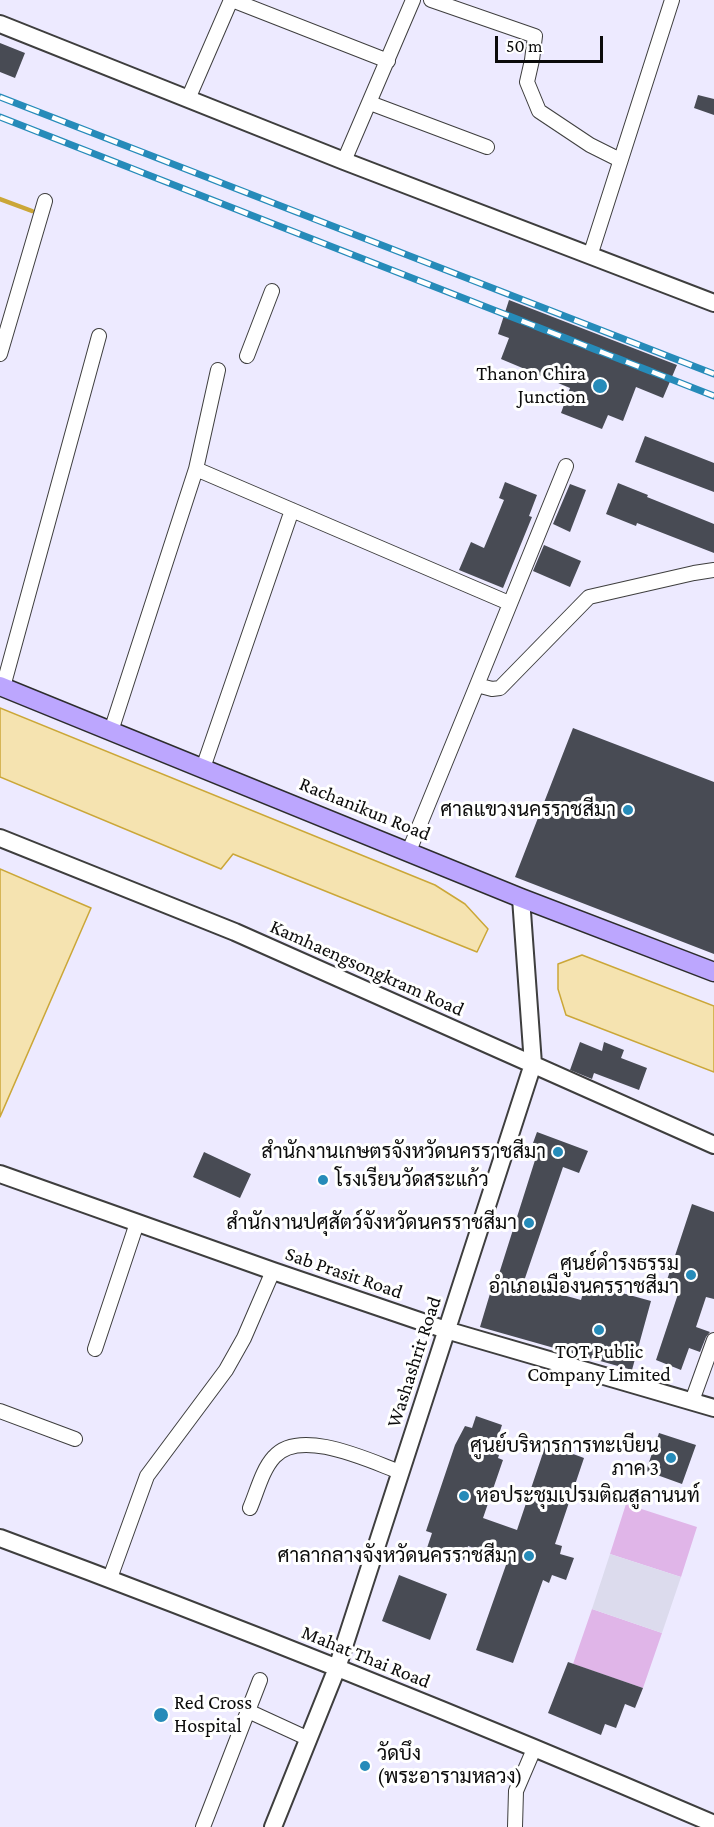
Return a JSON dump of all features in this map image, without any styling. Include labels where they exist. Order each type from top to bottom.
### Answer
[{"type":"main road","name":"Rachanikun Road","points":[[2,687],[521,898],[714,972]]},
{"type":"street","points":[[188,99],[232,0],[388,61]]},
{"type":"street","points":[[344,161],[413,0]]},
{"type":"street","points":[[431,0],[535,36],[527,82],[538,111],[590,145],[620,160]]},
{"type":"street","points":[[590,256],[672,0]]},
{"type":"street","points":[[0,24],[344,161],[714,303]]},
{"type":"street","points":[[370,103],[487,147]]},
{"type":"street","points":[[0,354],[45,201]]},
{"type":"street","points":[[247,357],[272,291]]},
{"type":"street","points":[[2,687],[99,336]]},
{"type":"street","points":[[111,731],[196,469],[218,370]]},
{"type":"street","points":[[410,851],[566,466]]},
{"type":"street","points":[[196,469],[509,603]]},
{"type":"street","points":[[203,768],[292,510]]},
{"type":"street","points":[[477,685],[492,689],[500,688],[589,597],[673,577],[714,570]]},
{"type":"street","name":"Kamhaengsongkram Road","points":[[0,838],[235,932],[714,1145]]},
{"type":"street","name":"Washashrit Road","points":[[273,1827],[337,1668],[533,1064],[521,898]]},
{"type":"street","name":"Sab Prasit Road","points":[[0,1174],[446,1330],[714,1407]]},
{"type":"street","points":[[95,1349],[136,1222]]},
{"type":"street","points":[[110,1578],[147,1476],[226,1370],[244,1338],[273,1271]]},
{"type":"street","points":[[692,1401],[714,1340]]},
{"type":"street","points":[[0,1411],[75,1439]]},
{"type":"street","points":[[250,1508],[269,1463],[282,1449],[309,1445],[339,1450],[400,1472]]},
{"type":"street","name":"Mahat Thai Road","points":[[0,1538],[110,1578],[337,1668],[714,1824]]},
{"type":"street","points":[[203,1827],[260,1680]]},
{"type":"street","points":[[248,1711],[309,1739]]},
{"type":"street","points":[[514,1827],[516,1791],[534,1749]]},
{"type":"shaded area","points":[[0,708],[435,885],[465,904],[488,929],[477,952],[233,854],[221,869],[0,777]]},
{"type":"shaded area","points":[[0,869],[91,908],[0,1117]]},
{"type":"shaded area","points":[[582,955],[714,1006],[714,1072],[566,1015],[558,989],[558,964]]},
{"type":"shaded area","points":[[626,1504],[697,1527],[681,1577],[610,1554]]},
{"type":"shaded area","points":[[610,1554],[681,1577],[662,1633],[592,1609]]},
{"type":"shaded area","points":[[592,1609],[662,1633],[643,1688],[573,1664]]},
{"type":"building","points":[[0,43],[25,53],[15,78],[0,72]]},
{"type":"building","points":[[698,95],[714,99],[714,115],[694,108]]},
{"type":"building","points":[[509,300],[677,365],[663,398],[636,387],[623,421],[608,415],[602,429],[561,413],[570,388],[501,359],[509,338],[498,334]]},
{"type":"building","points":[[645,436],[714,463],[714,492],[635,462]]},
{"type":"building","points":[[505,482],[537,495],[529,516],[532,517],[503,588],[459,570],[471,542],[484,548],[504,500],[499,498]]},
{"type":"building","points":[[618,483],[714,524],[714,553],[637,523],[636,526],[606,514]]},
{"type":"building","points":[[570,484],[586,490],[570,532],[553,524]]},
{"type":"building","points":[[544,545],[581,561],[570,587],[533,571]]},
{"type":"building","name":"ศาลแขวงนครราชสีมา","points":[[573,728],[714,782],[714,954],[515,877]]},
{"type":"building","points":[[580,1042],[602,1051],[604,1042],[624,1050],[621,1058],[647,1068],[639,1090],[594,1073],[592,1079],[570,1070]]},
{"type":"building","points":[[537,1132],[588,1151],[579,1173],[563,1167],[523,1284],[581,1300],[586,1283],[651,1301],[632,1370],[480,1327],[536,1157],[529,1154]]},
{"type":"building","points":[[204,1152],[251,1174],[240,1198],[193,1177]]},
{"type":"building","points":[[692,1204],[714,1212],[714,1299],[706,1297],[696,1327],[710,1332],[700,1352],[689,1348],[681,1370],[656,1360],[680,1288],[666,1283]]},
{"type":"building","points":[[476,1416],[502,1425],[498,1437],[504,1439],[498,1458],[503,1460],[483,1518],[517,1530],[546,1444],[584,1458],[555,1544],[562,1546],[560,1554],[574,1558],[566,1580],[552,1575],[549,1583],[543,1580],[513,1663],[476,1650],[506,1565],[489,1560],[491,1554],[468,1546],[464,1560],[427,1548],[432,1533],[426,1531],[455,1445],[465,1426],[472,1428]]},
{"type":"building","name":"ศูนย์บริหารการทะเบียน ภาค 3","points":[[659,1433],[696,1445],[682,1484],[646,1471]]},
{"type":"building","points":[[399,1575],[447,1594],[430,1640],[382,1621]]},
{"type":"building","points":[[568,1662],[643,1688],[635,1708],[625,1704],[616,1728],[605,1724],[601,1735],[548,1713]]},
{"type":"waterway","points":[[0,199],[32,211]]},
{"type":"railway","points":[[0,97],[714,374]]},
{"type":"railway","points":[[0,117],[714,396]]},
{"type":"place","name":"Thanon Chira Junction","points":[[600,386]]},
{"type":"place","name":"ศาลแขวงนครราชสีมา","points":[[628,810]]},
{"type":"place","name":"สำนักงานเกษตรจังหวัดนครราชสีมา","points":[[558,1152]]},
{"type":"place","name":"โรงเรียนวัดสระแก้ว","points":[[323,1180]]},
{"type":"place","name":"สำนักงานปศุสัตว์จังหวัดนครราชสีมา","points":[[529,1223]]},
{"type":"place","name":"ศูนย์ดำรงธรรม อำเภอเมืองนครราชสีมา","points":[[691,1275]]},
{"type":"place","name":"TOT Public Company Limited","points":[[599,1330]]},
{"type":"place","name":"ศูนย์บริหารการทะเบียน ภาค 3","points":[[671,1458]]},
{"type":"place","name":"หอประชุมเปรมติณสูลานนท์","points":[[464,1496]]},
{"type":"place","name":"ศาลากลางจังหวัดนครราชสีมา","points":[[529,1556]]},
{"type":"place","name":"Red Cross Hospital","points":[[161,1715]]},
{"type":"place","name":"วัดบึง (พระอารามหลวง)","points":[[365,1766]]}]
